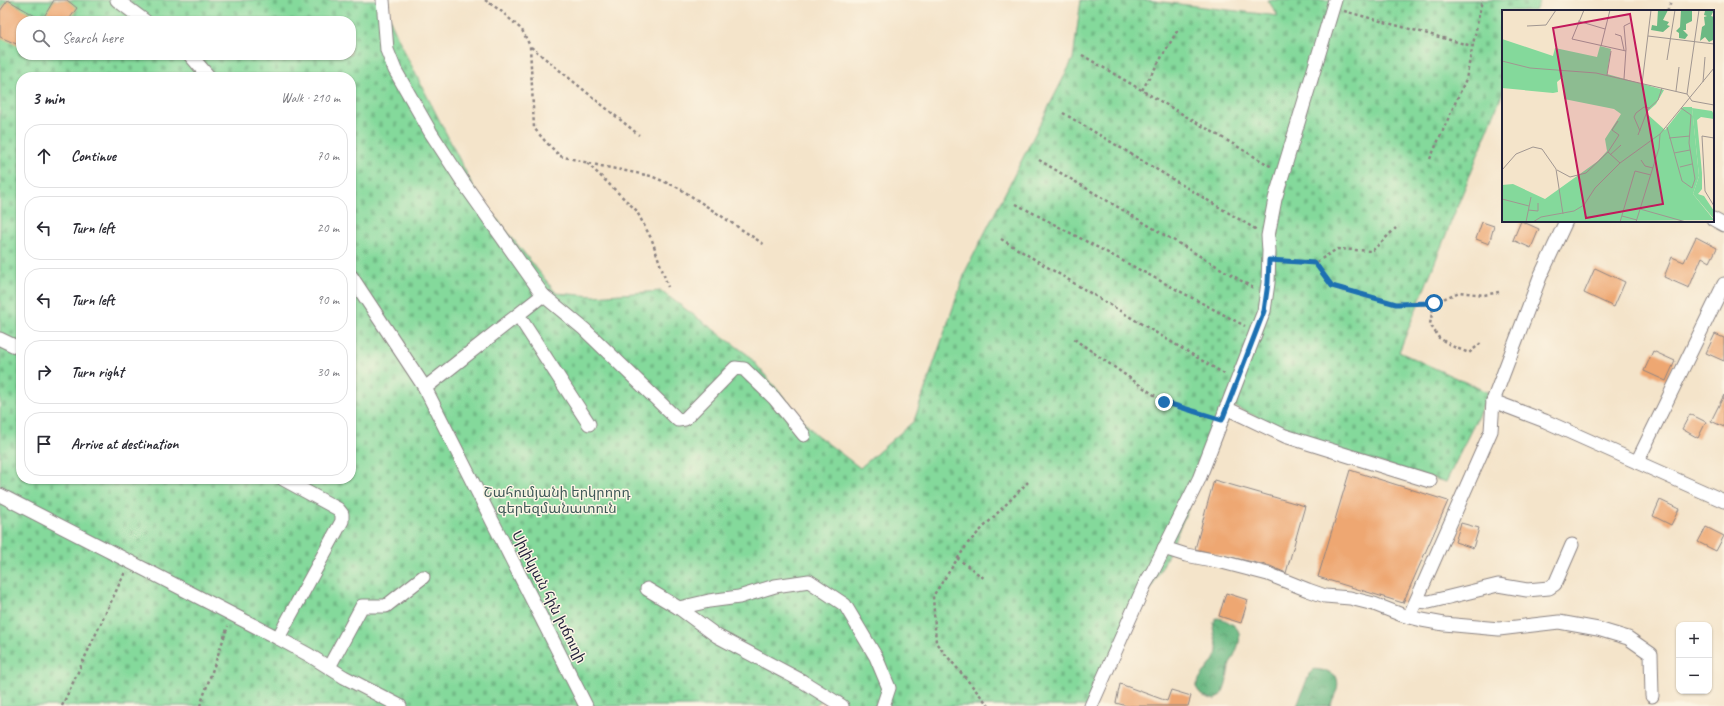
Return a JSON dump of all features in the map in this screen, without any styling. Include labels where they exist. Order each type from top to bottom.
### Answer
[{"type":"street","points":[[117,0],[138,16]]},
{"type":"street","points":[[383,0],[387,50],[395,70],[431,133],[543,294],[584,329],[678,420],[685,419],[735,368],[744,369],[774,398],[804,435]]},
{"type":"street","points":[[1092,706],[1144,584],[1164,548],[1198,479],[1264,311],[1269,260],[1268,236],[1275,199],[1333,4]]},
{"type":"street","points":[[194,60],[205,72]]},
{"type":"street","points":[[1714,220],[1724,225]]},
{"type":"street","points":[[1410,617],[1491,431],[1494,401],[1540,277],[1566,222]]},
{"type":"street","name":"Սիլիկյան հին խճուղի","points":[[356,284],[425,388],[586,706]]},
{"type":"street","points":[[1637,462],[1724,284]]},
{"type":"street","points":[[425,388],[543,294]]},
{"type":"street","points":[[518,315],[588,424]]},
{"type":"street","points":[[0,339],[16,347]]},
{"type":"street","points":[[1494,401],[1545,421],[1724,501]]},
{"type":"street","points":[[1224,414],[1285,436],[1430,481]]},
{"type":"street","points":[[278,638],[342,521],[342,514],[338,509],[292,484]]},
{"type":"street","points":[[0,496],[278,638],[310,655],[344,677],[400,706]]},
{"type":"street","points":[[1417,601],[1429,602],[1498,585],[1527,590],[1549,588],[1555,584],[1572,546]]},
{"type":"street","points":[[1164,548],[1186,555],[1222,562],[1268,574],[1325,596],[1350,598],[1374,604],[1410,617],[1444,624],[1499,629],[1559,622],[1598,629],[1628,638],[1651,654],[1652,696]]},
{"type":"street","points":[[329,667],[362,606],[386,606],[422,577]]},
{"type":"street","points":[[679,608],[709,601],[739,597],[775,586],[809,581],[845,605],[876,657],[889,688],[883,706]]},
{"type":"street","points":[[647,589],[679,608],[716,636],[802,681],[842,706]]},
{"type":"path","points":[[485,0],[501,11],[522,30],[530,46],[534,128],[560,156],[586,163],[651,176],[679,188],[765,245]]},
{"type":"path","points":[[1430,159],[1466,79],[1482,0]]},
{"type":"path","points":[[1666,0],[1672,1],[1668,10]]},
{"type":"path","points":[[1333,4],[1472,46]]},
{"type":"path","points":[[1142,90],[1179,28]]},
{"type":"path","points":[[530,46],[639,135]]},
{"type":"path","points":[[1082,55],[1283,174]]},
{"type":"path","points":[[1063,113],[1268,236]]},
{"type":"path","points":[[1039,160],[1266,295]]},
{"type":"path","points":[[586,163],[636,210],[652,240],[668,287]]},
{"type":"path","points":[[1016,204],[1256,332]]},
{"type":"path","points":[[1269,260],[1315,263],[1337,249],[1372,251],[1396,228]]},
{"type":"path","points":[[1001,239],[1237,382]]},
{"type":"path","points":[[1315,263],[1332,286],[1396,304],[1434,303],[1459,292],[1484,295],[1499,292]]},
{"type":"path","points":[[1434,303],[1430,324],[1439,338],[1454,347],[1469,353],[1481,343]]},
{"type":"path","points":[[1074,339],[1164,402],[1224,414]]},
{"type":"path","points":[[989,706],[936,643],[933,596],[968,543],[1028,482]]},
{"type":"path","points":[[957,558],[985,579]]},
{"type":"path","points":[[62,706],[130,563]]},
{"type":"path","points":[[200,706],[232,614]]},
{"type":"green space","name":"Շահումյանի երկրորդ գերեզմանատուն","points":[[0,0],[381,0],[404,51],[477,194],[556,293],[594,296],[661,291],[748,355],[814,433],[860,468],[914,421],[966,270],[1073,59],[1081,0],[1146,0],[1278,16],[1268,0],[1540,0],[1535,10],[1502,10],[1502,94],[1399,352],[1489,393],[1446,482],[1314,443],[1233,406],[1166,559],[1091,706],[837,706],[830,694],[814,706],[0,706]]},
{"type":"green space","points":[[1216,618],[1225,620],[1236,627],[1240,638],[1229,667],[1224,690],[1219,698],[1215,700],[1201,695],[1196,687],[1200,678],[1214,660],[1216,655],[1217,646],[1213,628]]},
{"type":"green space","points":[[1314,669],[1327,671],[1336,676],[1338,684],[1330,706],[1297,706],[1309,674]]},
{"type":"building","points":[[8,0],[35,16],[16,16],[16,44],[0,37],[0,11]]},
{"type":"building","points":[[54,0],[67,0],[77,8],[71,16],[44,16]]},
{"type":"building","points":[[1482,222],[1494,226],[1489,244],[1476,239]]},
{"type":"building","points":[[1521,222],[1539,229],[1531,248],[1513,240]]},
{"type":"building","points":[[1696,237],[1717,248],[1710,262],[1702,257],[1689,288],[1664,277],[1672,257],[1684,262]]},
{"type":"building","points":[[1595,268],[1625,282],[1614,307],[1584,293]]},
{"type":"building","points":[[1715,334],[1724,338],[1724,361],[1706,353]]},
{"type":"building","points":[[1653,351],[1675,361],[1666,381],[1644,371]]},
{"type":"building","points":[[1724,395],[1724,427],[1711,421]]},
{"type":"building","points":[[1690,414],[1706,422],[1698,438],[1682,429]]},
{"type":"building","points":[[1350,470],[1448,501],[1403,603],[1318,577]]},
{"type":"building","points":[[1214,480],[1305,506],[1286,573],[1270,566],[1195,549]]},
{"type":"building","points":[[1660,500],[1679,509],[1671,525],[1653,516]]},
{"type":"building","points":[[1461,523],[1479,528],[1473,548],[1455,542]]},
{"type":"building","points":[[1706,527],[1724,536],[1716,551],[1698,542]]},
{"type":"building","points":[[1226,593],[1248,600],[1241,623],[1219,616]]},
{"type":"building","points":[[1120,684],[1167,701],[1171,690],[1191,696],[1188,706],[1127,706],[1116,703]]},
{"type":"route","points":[[1164,402],[1222,420],[1264,311],[1268,283],[1269,260],[1315,263],[1332,286],[1396,304],[1434,303]]}]
